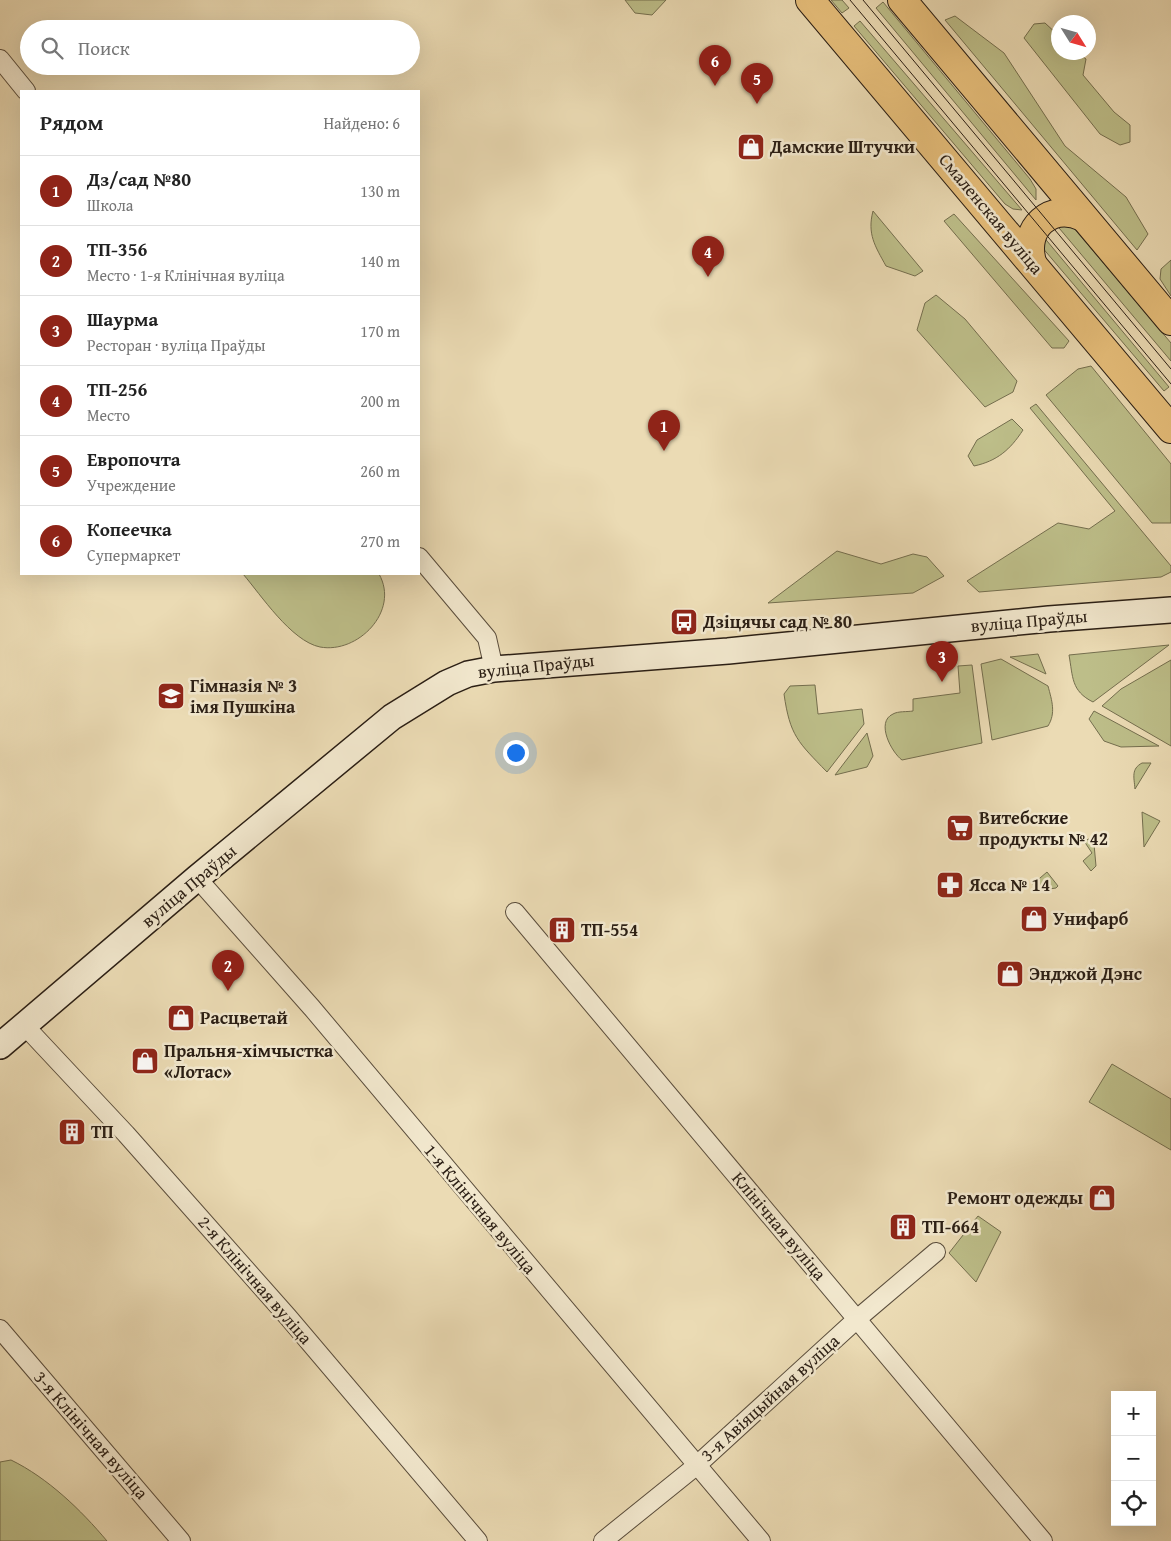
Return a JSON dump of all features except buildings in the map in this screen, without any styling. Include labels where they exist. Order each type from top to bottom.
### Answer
[{"type":"main road","name":"Смаленская вуліца","points":[[810,0],[1171,429]]},
{"type":"main road","points":[[902,0],[1171,321]]},
{"type":"main road","points":[[992,214],[1008,219],[1017,218],[1033,211],[1044,197],[1047,180],[1046,171]]},
{"type":"main road","points":[[1032,262],[1029,253],[1031,235],[1041,220],[1057,212],[1075,213],[1084,216]]},
{"type":"main road","name":"вуліца Праўды","points":[[0,1046],[392,717],[447,683],[468,674],[494,669],[728,651],[1040,620],[1171,610]]},
{"type":"street","points":[[0,59],[25,90]]},
{"type":"street","points":[[420,557],[488,638],[494,669]]},
{"type":"street","name":"1-я Клінічная вуліца","points":[[198,878],[312,1008],[761,1541]]},
{"type":"street","name":"Клінічная вуліца","points":[[515,912],[1043,1541]]},
{"type":"street","name":"2-я Клінічная вуліца","points":[[24,1025],[126,1134],[288,1317],[478,1541]]},
{"type":"street","name":"3-я Авіяцыйная вуліца","points":[[603,1541],[696,1466],[857,1319],[936,1252]]},
{"type":"street","name":"3-я Клінічная вуліца","points":[[0,1329],[182,1541]]},
{"type":"green space","points":[[625,0],[666,0],[652,15],[635,13]]},
{"type":"green space","points":[[831,0],[842,0],[849,8],[842,13]]},
{"type":"green space","points":[[883,2],[1030,179],[1036,189],[1036,200],[876,8]]},
{"type":"green space","points":[[955,16],[1004,53],[1065,146],[1126,197],[1148,234],[1137,250],[945,20]]},
{"type":"green space","points":[[860,21],[1022,210],[1013,209],[1005,204],[854,26]]},
{"type":"green space","points":[[1045,23],[1051,29],[1051,60],[1086,60],[1083,75],[1114,112],[1130,125],[1130,142],[1120,145],[1100,134],[1024,38],[1034,24]]},
{"type":"green space","points":[[873,211],[923,271],[915,276],[886,266],[873,240],[871,219]]},
{"type":"green space","points":[[954,214],[1069,341],[1064,348],[1052,348],[944,221]]},
{"type":"green space","points":[[1054,222],[1072,226],[1171,343],[1171,361]]},
{"type":"green space","points":[[1042,235],[1169,387],[1164,391],[1041,246]]},
{"type":"green space","points":[[1171,260],[1171,296],[1160,279],[1161,269]]},
{"type":"green space","points":[[936,295],[965,319],[1017,381],[1013,392],[985,407],[917,330],[925,303]]},
{"type":"green space","points":[[1091,366],[1171,464],[1171,523],[1152,523],[1046,395],[1078,369]]},
{"type":"green space","points":[[1036,404],[1171,566],[1171,572],[1161,577],[979,592],[967,581],[1058,523],[1089,529],[1115,511],[1030,408]]},
{"type":"green space","points":[[1012,419],[1023,430],[1013,443],[996,458],[974,466],[968,456],[977,440]]},
{"type":"green space","points":[[837,551],[881,564],[913,554],[927,557],[944,576],[913,593],[768,603]]},
{"type":"green space","points":[[244,575],[379,575],[384,588],[384,602],[380,615],[372,627],[361,637],[348,644],[334,647],[320,647],[298,636],[268,605]]},
{"type":"green space","points":[[1169,645],[1093,702],[1081,693],[1074,683],[1069,655]]},
{"type":"green space","points":[[1038,654],[1046,674],[1010,657]]},
{"type":"green space","points":[[1001,659],[1048,686],[1053,712],[1048,726],[992,740],[981,664]]},
{"type":"green space","points":[[1171,660],[1171,746],[1102,706],[1121,689]]},
{"type":"green space","points":[[972,665],[982,743],[902,760],[894,751],[887,737],[885,724],[888,718],[895,713],[913,711],[913,699],[960,693],[958,666]]},
{"type":"green space","points":[[815,685],[818,714],[862,709],[864,724],[827,772],[797,738],[789,720],[784,694],[790,686]]},
{"type":"green space","points":[[1094,711],[1159,746],[1121,747],[1104,741],[1089,719]]},
{"type":"green space","points":[[867,733],[873,756],[867,767],[835,775]]},
{"type":"green space","points":[[1151,763],[1135,789],[1135,771],[1138,765]]},
{"type":"green space","points":[[1142,812],[1160,821],[1144,847]]},
{"type":"green space","points":[[1089,839],[1094,844],[1096,866],[1091,871],[1083,861],[1092,853],[1084,841]]},
{"type":"green space","points":[[1047,872],[1058,886],[1056,888],[1036,891],[1033,884]]},
{"type":"green space","points":[[1112,1064],[1171,1099],[1171,1150],[1089,1102]]},
{"type":"green space","points":[[978,1216],[1001,1232],[976,1282],[949,1253]]},
{"type":"green space","points":[[11,1460],[51,1485],[107,1541],[0,1541],[0,1462]]},
{"type":"tram line","points":[[850,0],[1171,384]]},
{"type":"tram line","points":[[863,0],[1171,369]]},
{"type":"place","name":"Копеечка","points":[[715,86]]},
{"type":"place","name":"Европочта","points":[[757,104]]},
{"type":"place","name":"Дамские Штучки","points":[[751,147]]},
{"type":"place","name":"ТП-256","points":[[708,277]]},
{"type":"place","name":"Дз/сад №80","points":[[664,451]]},
{"type":"place","name":"Дзіцячы сад № 80","points":[[684,622]]},
{"type":"place","name":"Шаурма","points":[[942,682]]},
{"type":"place","name":"Гімназія № 3 імя Пушкіна","points":[[171,696]]},
{"type":"place","name":"Витебские продукты № 42","points":[[960,828]]},
{"type":"place","name":"Ясса № 14","points":[[950,885]]},
{"type":"place","name":"Унифарб","points":[[1034,919]]},
{"type":"place","name":"ТП-554","points":[[562,930]]},
{"type":"place","name":"Энджой Дэнс","points":[[1010,974]]},
{"type":"place","name":"ТП-356","points":[[228,991]]},
{"type":"place","name":"Расцветай","points":[[181,1018]]},
{"type":"place","name":"Пральня-хімчыстка «Лотас»","points":[[145,1061]]},
{"type":"place","name":"ТП","points":[[72,1132]]},
{"type":"place","name":"Ремонт одежды","points":[[1102,1198]]},
{"type":"place","name":"ТП-664","points":[[903,1227]]}]
